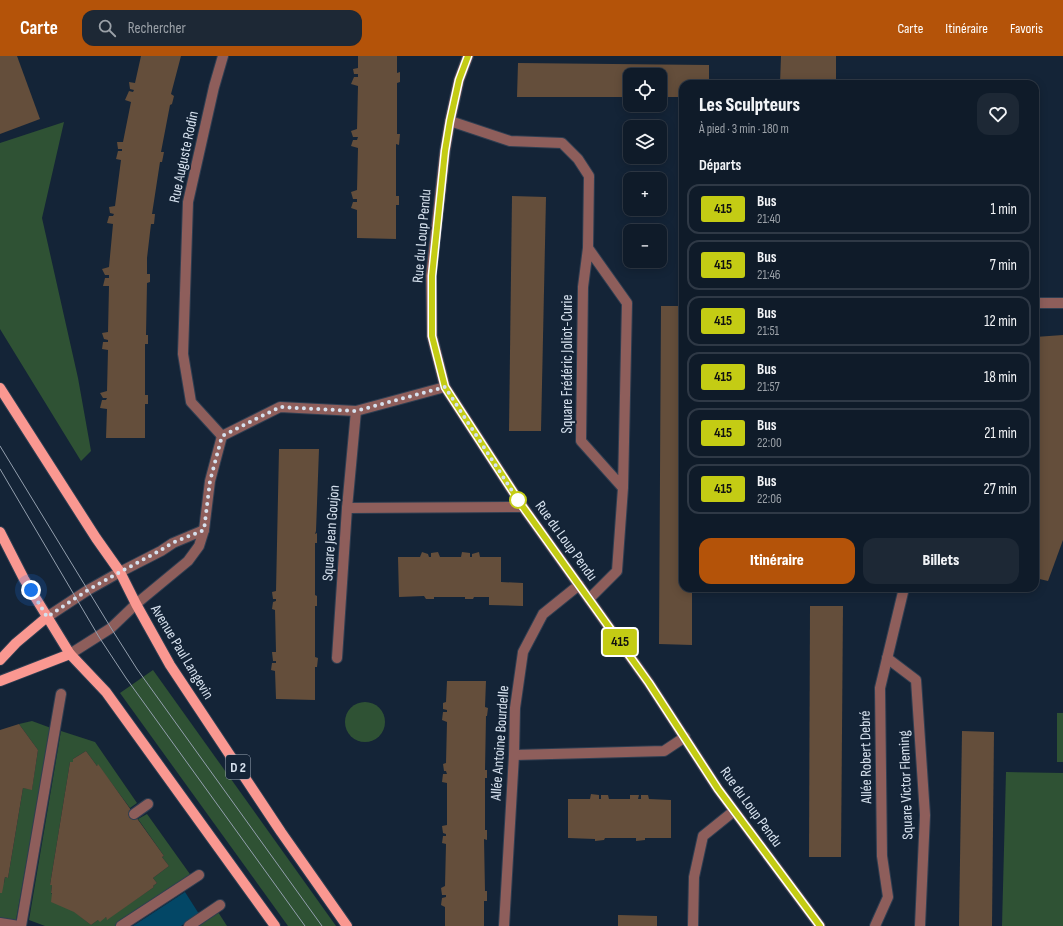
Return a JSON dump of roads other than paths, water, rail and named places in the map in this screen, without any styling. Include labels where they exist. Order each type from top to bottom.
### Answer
[{"type":"main road","name":"Avenue Paul Langevin","points":[[0,388],[92,531],[124,569],[136,604],[170,665],[281,832],[347,926]]},
{"type":"main road","points":[[0,532],[24,578],[70,654],[106,692],[275,926]]},
{"type":"main road","points":[[0,660],[16,643],[47,617]]},
{"type":"main road","points":[[0,681],[70,654]]},
{"type":"street","name":"Rue Auguste Rodin","points":[[222,436],[191,402],[183,354],[188,202],[214,87],[223,56]]},
{"type":"street","name":"Rue du Loup Pendu","points":[[468,56],[459,80],[445,151],[432,276],[432,336],[445,387],[523,507],[649,683],[685,736],[718,789],[820,926]]},
{"type":"street","name":"Square Frédéric Joliot-Curie","points":[[450,121],[510,141],[562,143],[578,159],[589,176],[588,248],[583,287],[581,441],[623,488]]},
{"type":"street","points":[[588,248],[627,303],[623,488],[617,571],[589,599]]},
{"type":"street","points":[[1039,303],[1063,303]]},
{"type":"street","points":[[70,654],[111,628],[136,604],[188,561],[199,546],[204,530],[210,481],[222,436],[280,407],[356,411],[445,387]]},
{"type":"street","name":"Square Jean Goujon","points":[[337,658],[347,508],[356,411]]},
{"type":"street","points":[[347,508],[523,507]]},
{"type":"street","points":[[47,617],[88,590],[124,569],[155,554],[172,543],[204,530]]},
{"type":"street","name":"Allée Antoine Bourdelle","points":[[504,926],[514,755],[515,708],[523,652],[543,614],[579,585]]},
{"type":"street","name":"Allée Robert Debré","points":[[875,926],[888,897],[882,856],[880,688],[903,592]]},
{"type":"street","name":"Square Victor Fleming","points":[[887,658],[916,680],[925,815],[920,926]]},
{"type":"street","points":[[0,923],[20,926],[61,694]]},
{"type":"street","points":[[514,755],[664,751],[685,736]]},
{"type":"street","points":[[134,814],[148,804]]},
{"type":"street","points":[[693,926],[694,877],[703,836],[734,811]]},
{"type":"street","points":[[121,926],[199,875]]},
{"type":"street","points":[[189,926],[220,905]]},
{"type":"water","points":[[185,892],[199,914],[181,926],[133,926]]},
{"type":"tram line","points":[[0,446],[137,669],[322,926]]},
{"type":"tram line","points":[[0,469],[99,637],[126,678],[305,926]]}]
